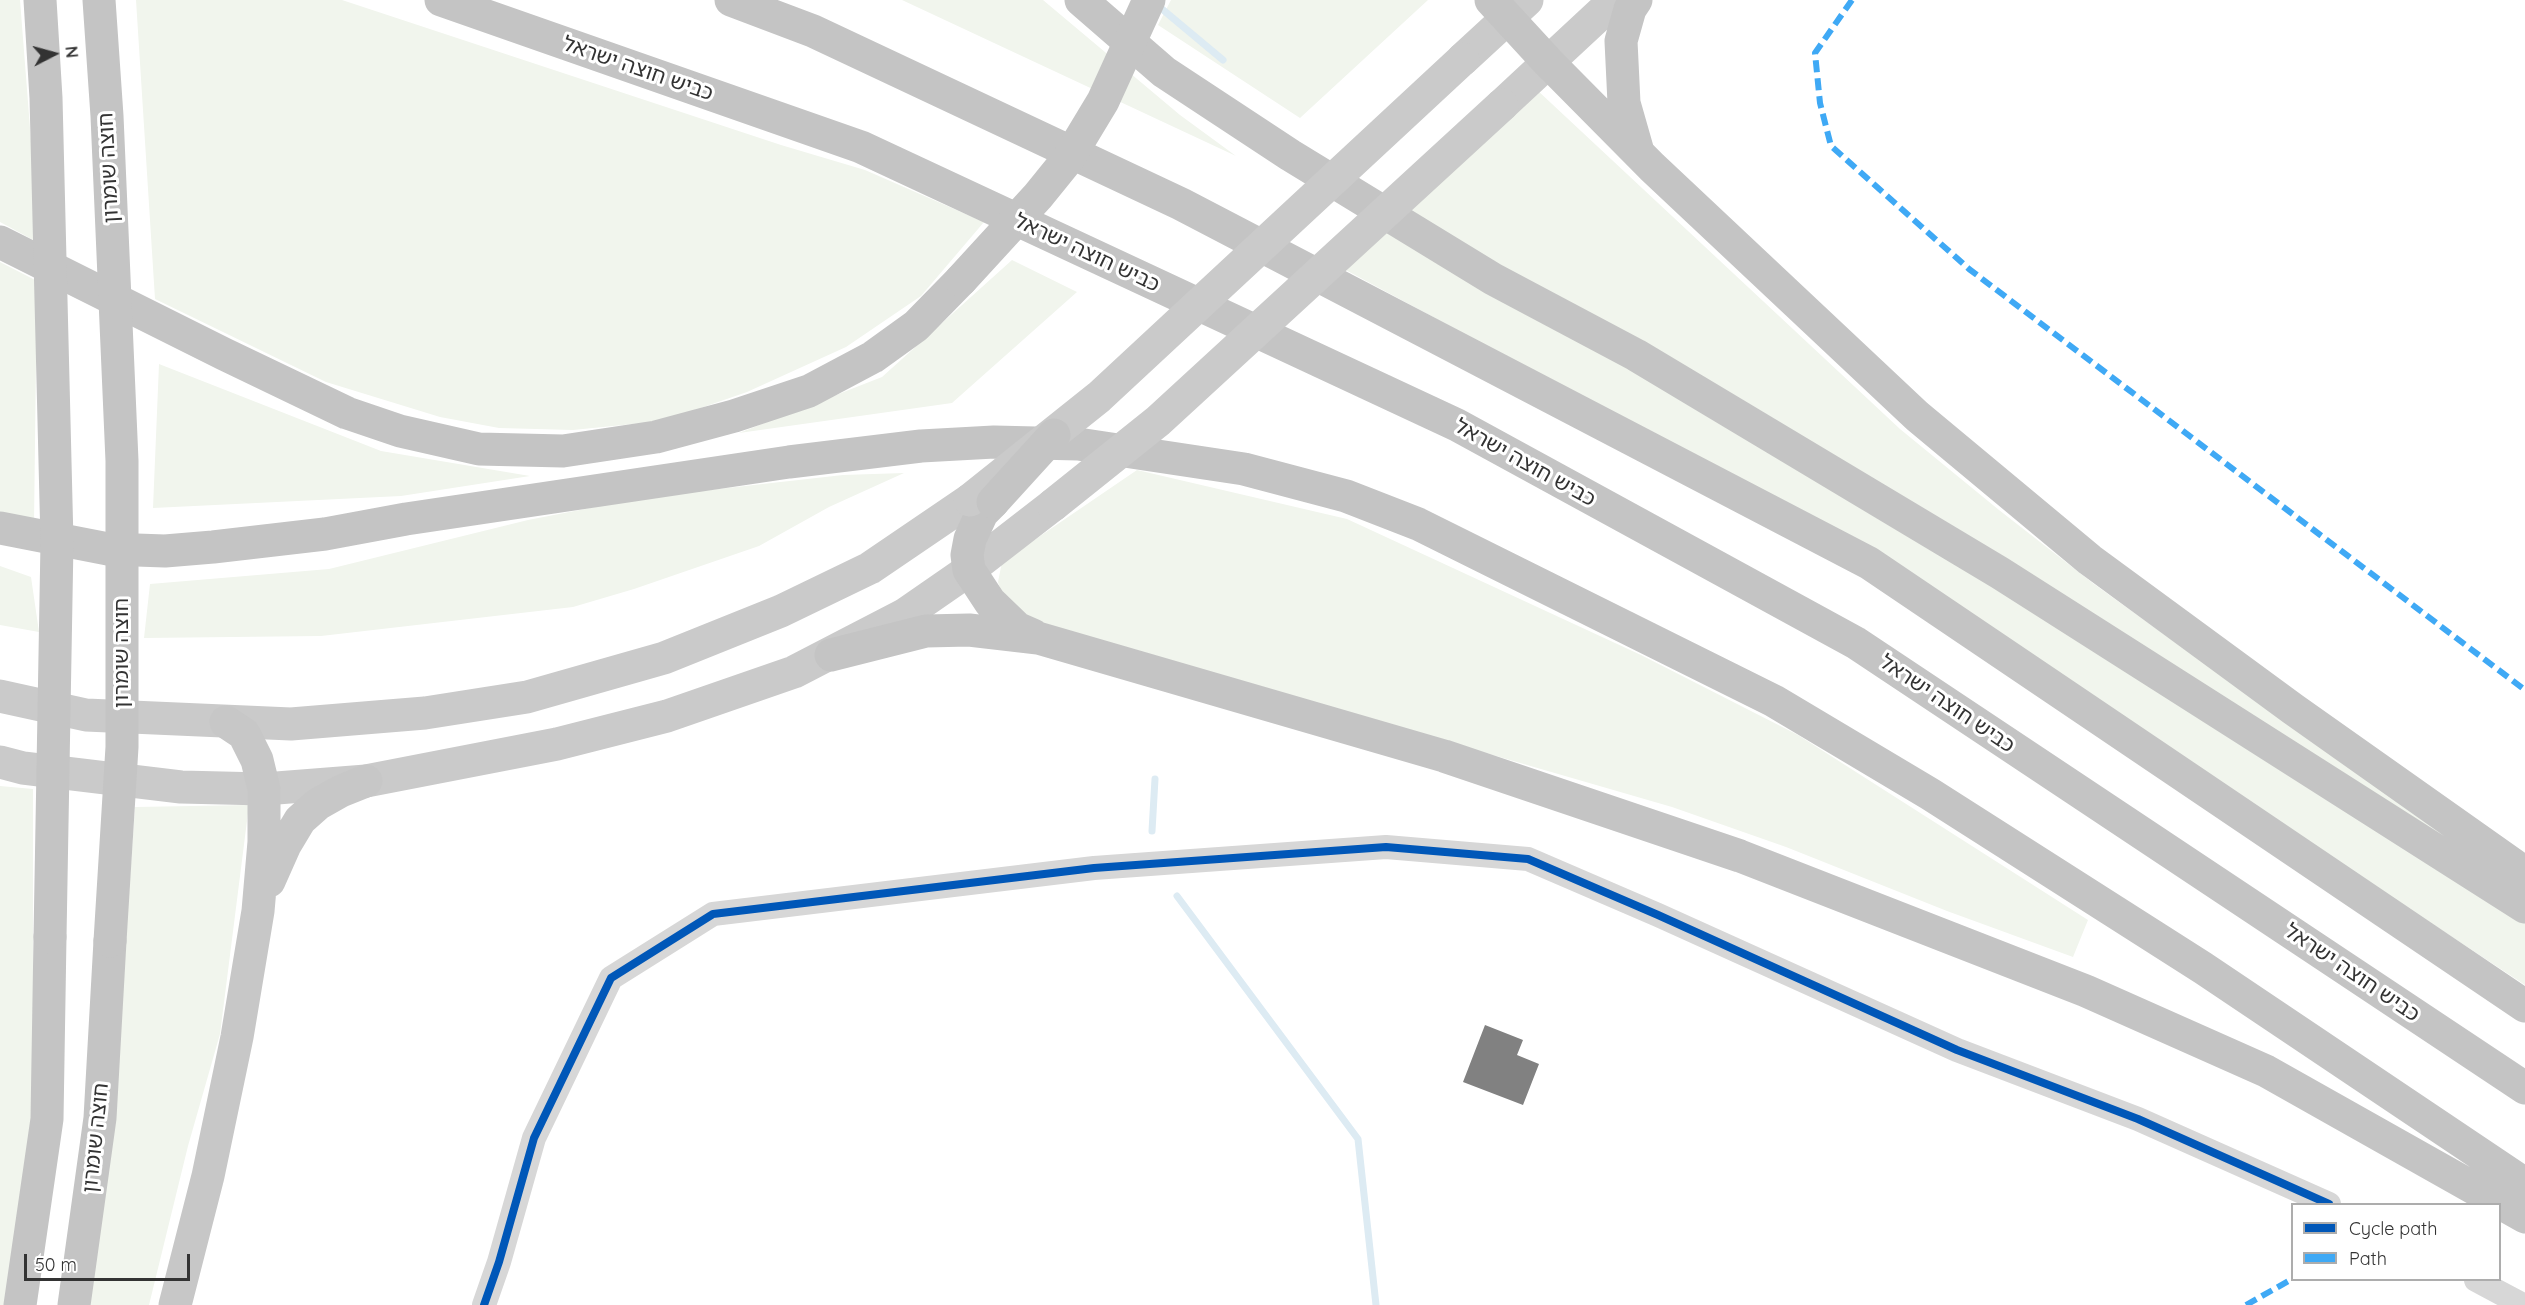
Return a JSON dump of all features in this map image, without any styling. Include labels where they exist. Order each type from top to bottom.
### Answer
[{"type":"highway","points":[[20,1305],[47,1119],[57,542],[46,98],[40,0]]},
{"type":"highway","name":"חוצה שומרון","points":[[74,1305],[100,1118],[122,747],[122,461],[107,116],[99,0]]},
{"type":"highway","name":"כביש חוצה ישראל","points":[[441,0],[861,147],[1457,425],[1856,644],[2525,1088]]},
{"type":"highway","points":[[731,0],[813,31],[1181,204],[1869,563],[2525,1006]]},
{"type":"highway","points":[[1081,0],[1164,72],[1290,154],[1493,279],[1636,355],[2000,573],[2525,907]]},
{"type":"highway","points":[[0,242],[224,354],[347,412],[400,431],[479,449],[563,451],[656,437],[734,416],[809,391],[873,357],[916,326],[1038,196],[1068,159],[1103,101],[1149,0]]},
{"type":"highway","points":[[1636,0],[1630,9],[1621,41],[1624,103],[1639,154]]},
{"type":"highway","points":[[1508,6],[1548,62],[1639,154],[1917,416],[2090,560],[2293,709],[2525,873]]},
{"type":"highway","points":[[1054,435],[982,501],[982,513],[970,539],[967,555],[969,570],[990,602],[1017,628],[1038,638],[1444,756],[1740,856],[2086,991],[2266,1071],[2500,1203]]},
{"type":"highway","points":[[0,528],[108,549],[165,551],[213,548],[325,534],[406,519],[789,462],[921,446],[994,442],[1078,444],[1244,469],[1346,496],[1418,524],[1774,701],[1930,794],[2193,962],[2525,1184]]},
{"type":"highway","points":[[831,655],[926,631],[979,631],[1038,638]]},
{"type":"highway","points":[[175,1305],[220,1118],[237,1037],[258,911],[264,842],[264,789],[257,760],[244,734],[226,722]]},
{"type":"highway","points":[[258,911],[272,870],[300,820],[341,791],[366,781]]},
{"type":"highway","points":[[2501,1203],[2525,1217]]},
{"type":"main road","points":[[0,762],[23,768],[181,787],[264,789],[366,781],[557,744],[667,716],[794,672],[831,655],[904,615],[969,570],[1158,421],[1615,0]]},
{"type":"main road","points":[[1054,435],[1171,331],[1463,59],[1508,6]]},
{"type":"main road","points":[[0,696],[86,715],[291,724],[425,713],[527,697],[664,658],[781,611],[870,568],[982,501]]},
{"type":"street","points":[[484,1305],[499,1262],[534,1138],[611,978],[713,914],[1094,868],[1386,847],[1528,859],[1658,915],[1956,1050],[2138,1119],[2328,1203]]},
{"type":"street","points":[[2478,1281],[2523,1305]]},
{"type":"shaded area","points":[[0,0],[20,0],[39,243],[0,222]]},
{"type":"shaded area","points":[[136,0],[342,0],[781,145],[865,170],[984,222],[921,296],[846,347],[747,392],[663,421],[573,430],[499,428],[440,417],[326,382],[155,299]]},
{"type":"shaded area","points":[[902,0],[1043,0],[1180,115],[1236,156]]},
{"type":"shaded area","points":[[1171,0],[1428,0],[1300,118],[1158,25]]},
{"type":"shaded area","points":[[1536,89],[1900,429],[1999,510],[2094,584],[2525,894],[2525,985],[2273,819],[1684,452],[1342,268]]},
{"type":"shaded area","points":[[1012,260],[1077,292],[952,403],[739,433],[882,377]]},
{"type":"shaded area","points":[[0,262],[37,281],[34,524],[0,514]]},
{"type":"shaded area","points":[[159,364],[381,451],[530,476],[401,496],[153,508]]},
{"type":"shaded area","points":[[1137,470],[1347,519],[1641,655],[1798,735],[2088,920],[2073,957],[1947,911],[1786,847],[1672,807],[1134,651],[1040,626],[1004,601],[998,582],[1002,562]]},
{"type":"shaded area","points":[[904,473],[829,507],[759,546],[634,589],[573,607],[321,636],[144,638],[150,584],[329,569],[528,520],[647,497],[843,475]]},
{"type":"shaded area","points":[[0,566],[31,577],[39,632],[0,625]]},
{"type":"shaded area","points":[[0,786],[33,789],[33,1108],[4,1305],[0,1305]]},
{"type":"shaded area","points":[[249,805],[220,1034],[188,1146],[149,1305],[90,1305],[111,1150],[135,807]]},
{"type":"building","points":[[1485,1025],[1523,1040],[1517,1055],[1539,1064],[1523,1105],[1463,1082]]},
{"type":"waterway","points":[[1156,4],[1223,60]]},
{"type":"waterway","points":[[1152,831],[1155,779]]},
{"type":"waterway","points":[[1177,896],[1358,1139],[1376,1305]]},
{"type":"marked path","points":[[1852,0],[1815,53],[1820,103],[1831,146],[1969,269],[2525,690]]},
{"type":"marked path","points":[[2246,1305],[2291,1280]]},
{"type":"cycle path","points":[[484,1305],[499,1262],[534,1138],[611,978],[713,914],[1094,868],[1386,847],[1528,859],[1957,1050],[2138,1119],[2327,1203]]}]
